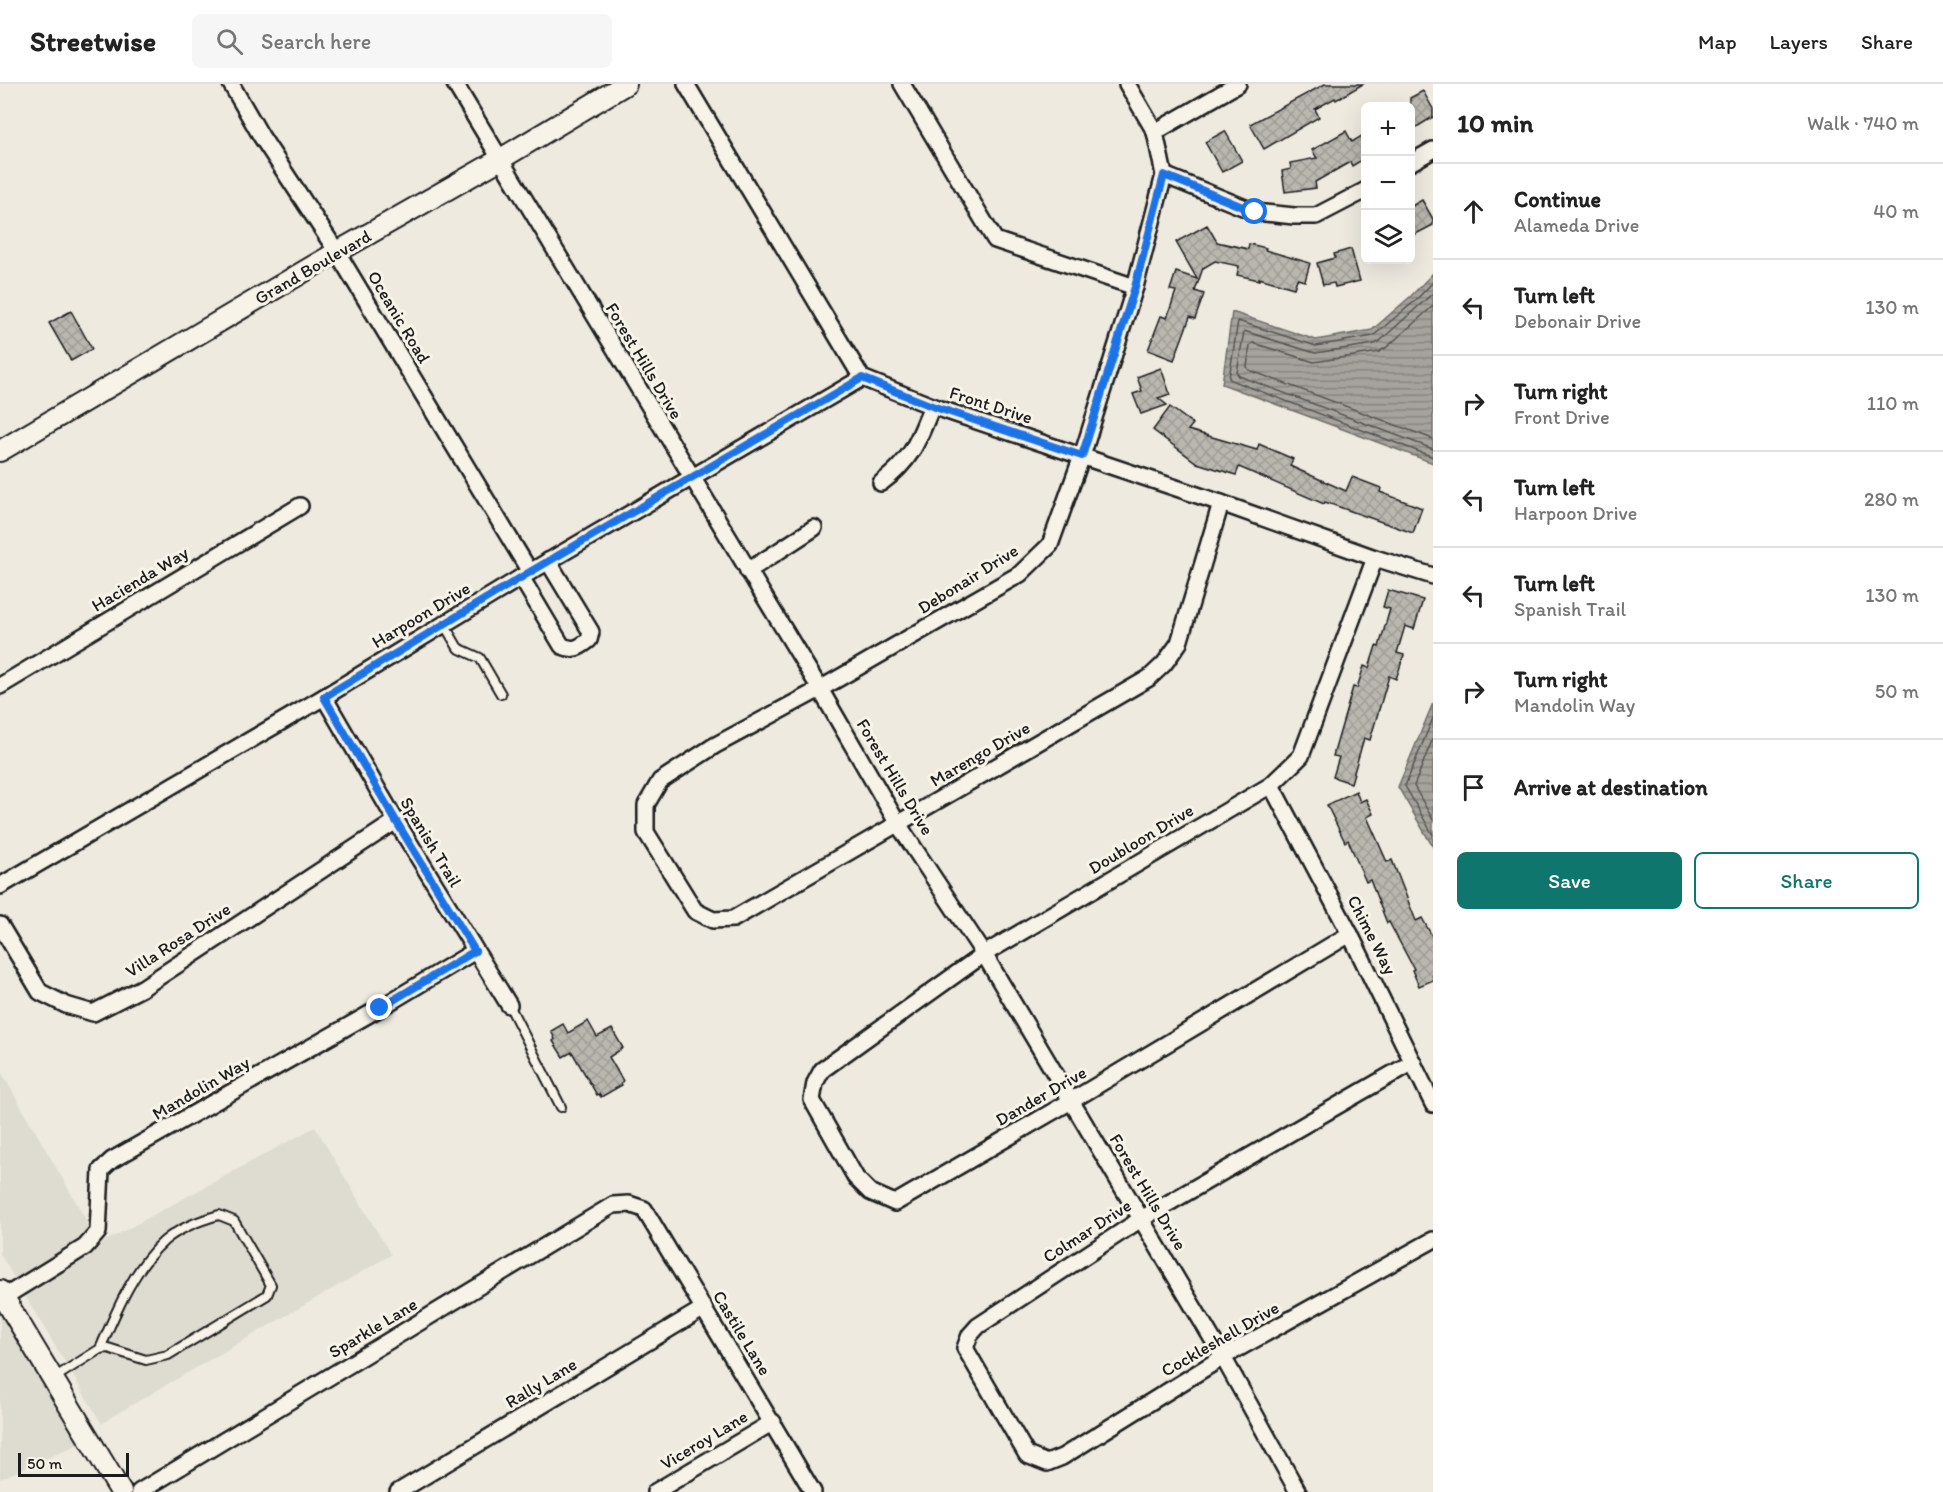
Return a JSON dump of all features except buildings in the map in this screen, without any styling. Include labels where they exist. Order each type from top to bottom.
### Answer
[{"type":"street","name":"Oceanic Road","points":[[231,84],[261,136],[337,252],[526,574],[562,646],[571,650],[589,640],[591,632],[548,561]]},
{"type":"street","name":"Forest Hills Drive","points":[[455,84],[820,689],[898,824],[984,954],[1223,1357],[1298,1492]]},
{"type":"street","name":"Grand Boulevard","points":[[0,451],[337,252],[500,160],[626,84]]},
{"type":"street","points":[[686,84],[862,378]]},
{"type":"street","points":[[902,84],[995,240],[1135,287]]},
{"type":"street","points":[[1127,84],[1155,132],[1164,175],[1255,212],[1294,216],[1316,216],[1361,191]]},
{"type":"street","points":[[1155,132],[1238,84]]},
{"type":"street","points":[[1415,160],[1433,150]]},
{"type":"street","name":"Debonair Drive","points":[[660,781],[714,746],[820,689],[1020,573],[1050,545],[1082,456],[1135,287],[1164,175]]},
{"type":"street","name":"Front Drive","points":[[862,378],[932,406],[1433,576]]},
{"type":"street","name":"Harpoon Drive","points":[[0,886],[862,378]]},
{"type":"street","points":[[881,483],[897,472],[914,450],[932,406]]},
{"type":"street","name":"Marengo Drive","points":[[660,781],[646,805],[646,832],[695,911],[713,920],[733,919],[1149,678],[1164,664],[1179,643],[1221,503]]},
{"type":"street","name":"Hacienda Way","points":[[0,686],[300,506]]},
{"type":"street","points":[[748,571],[814,528]]},
{"type":"street","name":"Doubloon Drive","points":[[822,1070],[984,954],[1271,785],[1301,756],[1376,558]]},
{"type":"street","name":"Spanish Trail","points":[[324,697],[396,821],[509,1005]]},
{"type":"street","name":"Chime Way","points":[[1271,785],[1350,934],[1433,1104]]},
{"type":"street","name":"Villa Rosa Drive","points":[[0,925],[40,992],[66,1005],[93,1013],[142,988],[396,821]]},
{"type":"street","name":"Dander Drive","points":[[822,1070],[815,1083],[812,1100],[856,1178],[870,1192],[895,1203],[1350,934]]},
{"type":"street","name":"Mandolin Way","points":[[2,1294],[85,1247],[98,1232],[101,1170],[112,1160],[380,1008],[475,951]]},
{"type":"street","name":"Colmar Drive","points":[[1028,1455],[965,1348],[970,1335],[978,1326],[1141,1219],[1413,1062]]},
{"type":"street","name":"Castile Lane","points":[[629,1204],[644,1209],[813,1492]]},
{"type":"street","name":"Sparkle Lane","points":[[139,1492],[613,1205],[629,1204]]},
{"type":"street","name":"Cockleshell Drive","points":[[1028,1455],[1047,1463],[1062,1457],[1223,1357],[1433,1240]]},
{"type":"street","points":[[2,1294],[121,1492]]},
{"type":"street","name":"Rally Lane","points":[[398,1492],[704,1308]]},
{"type":"street","name":"Viceroy Lane","points":[[655,1492],[772,1422]]},
{"type":"lane","points":[[444,624],[458,648],[480,657],[501,694]]},
{"type":"lane","points":[[509,1005],[561,1107]]},
{"type":"lane","points":[[53,1379],[100,1349],[108,1348],[146,1360],[168,1355],[267,1295],[271,1286],[234,1221],[219,1215],[205,1219],[166,1240],[150,1256],[121,1302],[100,1349]]},
{"type":"shaded area","points":[[0,1070],[100,1244],[315,1127],[391,1255],[102,1424],[0,1254]]},
{"type":"shaded area","points":[[0,1308],[81,1443],[0,1479]]},
{"type":"water","points":[[1433,273],[1433,463],[1222,384],[1232,312],[1316,340],[1372,330]]},
{"type":"water","points":[[1433,703],[1433,847],[1398,787]]},
{"type":"route","points":[[380,1008],[475,951],[324,697],[530,572],[862,378],[932,406],[1082,456],[1135,287],[1164,175],[1255,212]]}]
